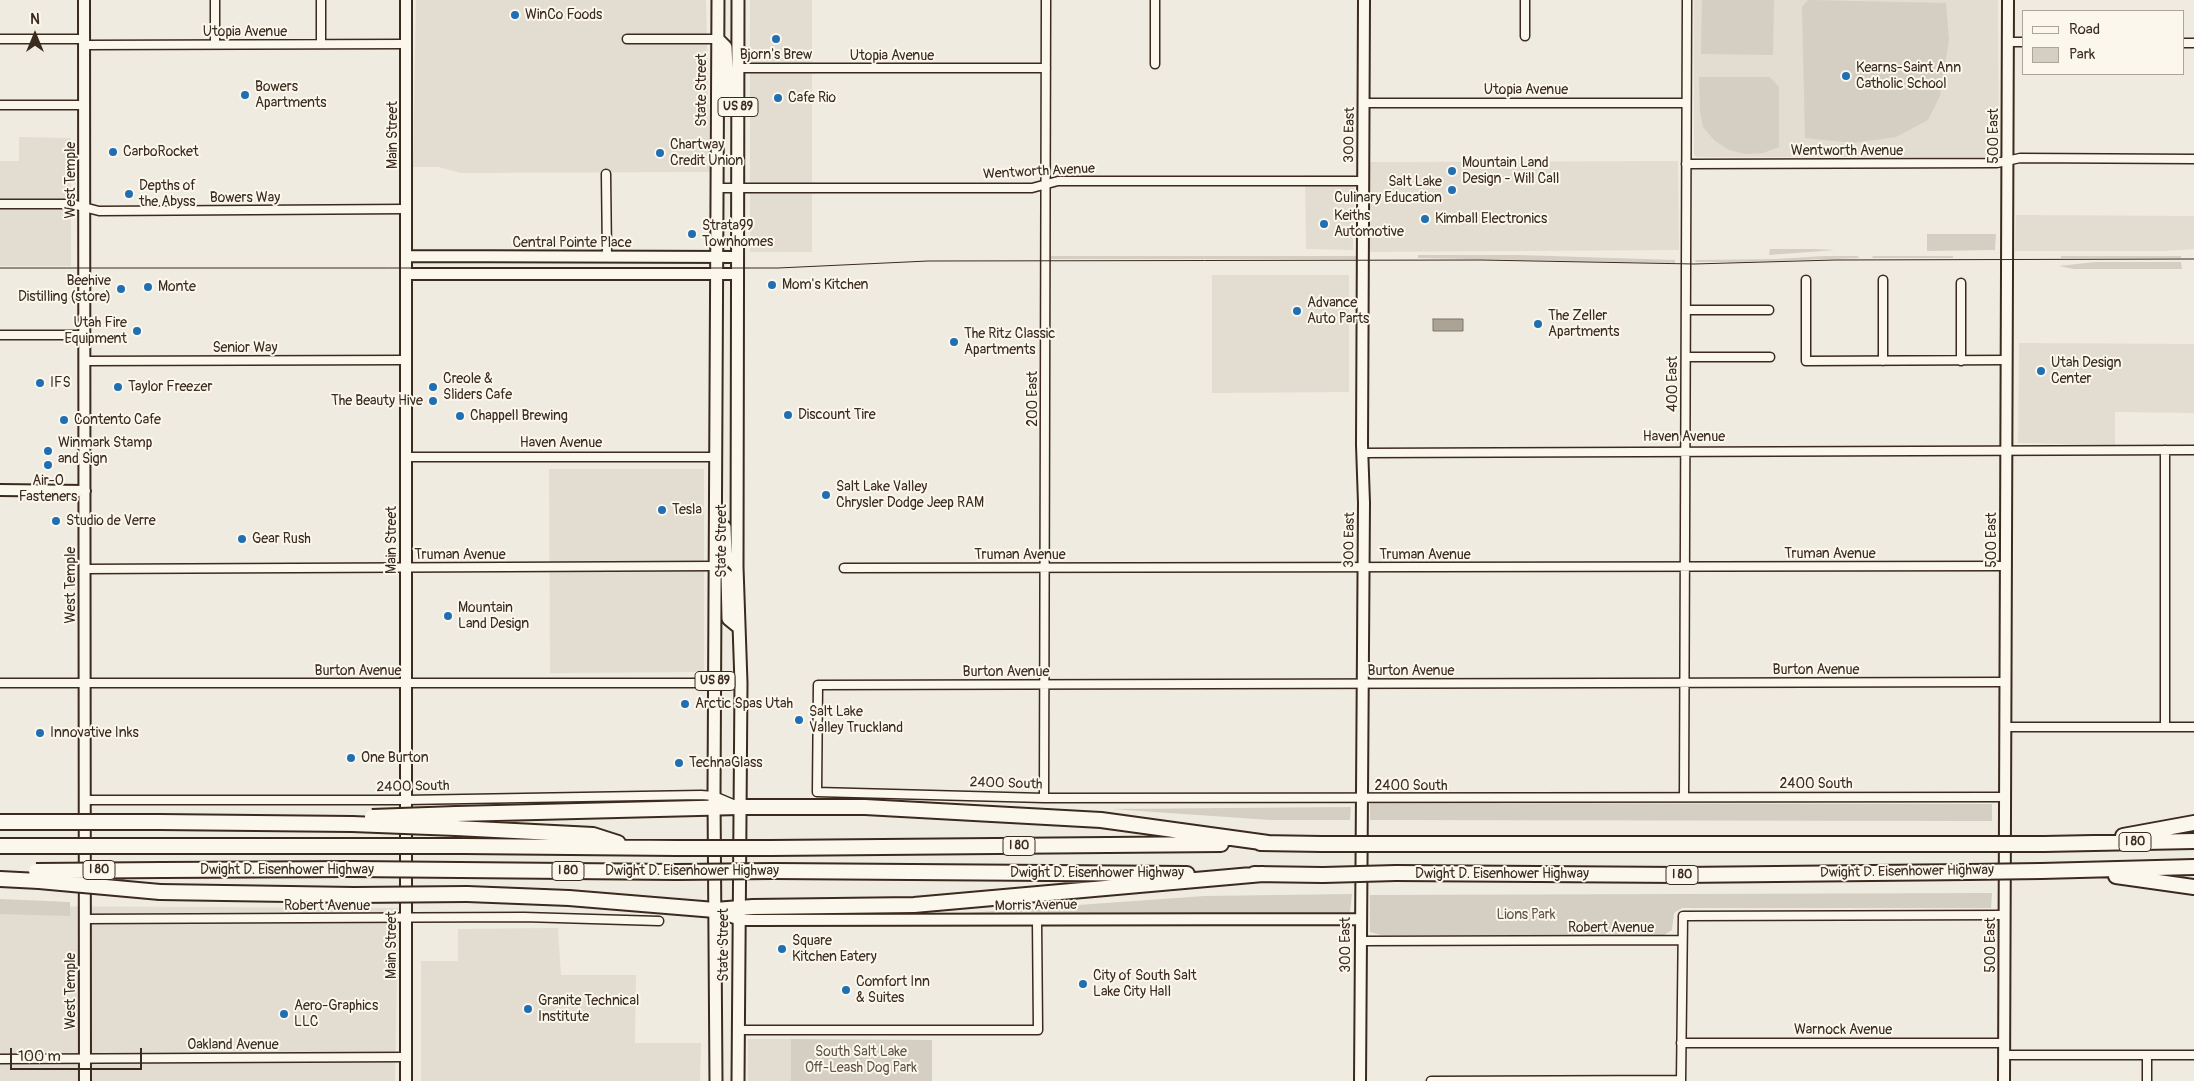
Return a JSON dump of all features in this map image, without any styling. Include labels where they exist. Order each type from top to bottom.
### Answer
[{"type":"highway","points":[[0,822],[352,821],[456,814],[714,802],[739,807],[865,807],[1101,820],[1268,843]]},
{"type":"highway","points":[[352,821],[593,836],[633,848]]},
{"type":"highway","points":[[2076,844],[2194,823]]},
{"type":"highway","name":"Dwight D. Eisenhower Highway","points":[[0,846],[770,848],[1268,843],[2076,844],[2194,841]]},
{"type":"highway","name":"Dwight D. Eisenhower Highway","points":[[0,872],[38,876],[162,870],[352,869],[1323,875],[1691,875],[2083,871],[2194,867]]},
{"type":"highway","points":[[2083,871],[2194,888]]},
{"type":"highway","points":[[0,879],[38,876],[160,892],[354,895],[467,894],[569,898],[715,910],[740,914],[914,905],[1263,874]]},
{"type":"main road","name":"State Street","points":[[716,1081],[714,802],[718,0]]},
{"type":"main road","name":"State Street","points":[[738,0],[737,567],[740,914],[738,1081]]},
{"type":"main road","points":[[718,39],[726,47],[730,104],[738,110]]},
{"type":"main road","points":[[716,523],[724,527],[726,555],[737,567]]},
{"type":"main road","points":[[716,566],[727,575],[728,619],[739,628]]},
{"type":"street","name":"West Temple","points":[[84,0],[85,1081]]},
{"type":"street","points":[[215,0],[215,44]]},
{"type":"street","points":[[321,0],[322,44]]},
{"type":"street","name":"Main Street","points":[[406,0],[406,1081]]},
{"type":"street","name":"200 East","points":[[1044,798],[1046,0]]},
{"type":"street","points":[[1155,0],[1155,64]]},
{"type":"street","name":"300 East","points":[[1360,1081],[1364,0]]},
{"type":"street","points":[[1525,0],[1525,36]]},
{"type":"street","name":"400 East","points":[[1684,797],[1687,0]]},
{"type":"street","name":"500 East","points":[[2004,1081],[2008,0]]},
{"type":"street","name":"Utopia Avenue","points":[[0,38],[85,42],[215,44],[406,44]]},
{"type":"street","points":[[627,39],[718,39]]},
{"type":"street","points":[[2008,42],[2022,42]]},
{"type":"street","name":"Utopia Avenue","points":[[738,68],[1046,68]]},
{"type":"street","name":"Utopia Avenue","points":[[1365,103],[1686,103]]},
{"type":"street","points":[[0,105],[85,105]]},
{"type":"street","name":"Wentworth Avenue","points":[[1686,164],[1996,163],[2020,158],[2194,159]]},
{"type":"street","points":[[606,174],[607,256]]},
{"type":"street","name":"Wentworth Avenue","points":[[717,188],[1032,188],[1068,181],[1363,181]]},
{"type":"street","name":"Bowers Way","points":[[0,204],[72,204],[99,210],[406,210]]},
{"type":"street","name":"Central Pointe Place","points":[[406,256],[738,257]]},
{"type":"street","points":[[406,274],[738,274]]},
{"type":"street","points":[[1806,280],[1806,361],[2007,360]]},
{"type":"street","points":[[1883,280],[1883,361]]},
{"type":"street","points":[[1961,283],[1961,361]]},
{"type":"street","points":[[1686,310],[1769,310]]},
{"type":"street","points":[[0,335],[85,335]]},
{"type":"street","points":[[1686,357],[1770,357]]},
{"type":"street","name":"Senior Way","points":[[85,361],[406,360]]},
{"type":"street","points":[[2165,450],[2165,726]]},
{"type":"street","name":"Haven Avenue","points":[[1362,452],[2194,450]]},
{"type":"street","name":"Haven Avenue","points":[[406,457],[716,457]]},
{"type":"street","points":[[0,490],[85,491]]},
{"type":"street","name":"Truman Avenue","points":[[84,568],[716,566]]},
{"type":"street","name":"Truman Avenue","points":[[844,568],[2006,566]]},
{"type":"street","name":"Burton Avenue","points":[[817,792],[818,685],[2005,682]]},
{"type":"street","name":"Burton Avenue","points":[[0,683],[715,683]]},
{"type":"street","points":[[2005,726],[2194,726]]},
{"type":"street","name":"2400 South","points":[[817,792],[1044,798],[2005,796]]},
{"type":"street","name":"2400 South","points":[[85,800],[714,802]]},
{"type":"street","name":"Morris Avenue","points":[[740,914],[1037,921],[1045,919],[1360,919]]},
{"type":"street","points":[[1431,1081],[1681,1080],[1683,916],[2005,915]]},
{"type":"street","name":"Robert Avenue","points":[[84,919],[524,917],[659,921]]},
{"type":"street","points":[[738,1030],[1038,1030],[1037,921]]},
{"type":"street","name":"Robert Avenue","points":[[1360,941],[1682,940]]},
{"type":"street","name":"Warnock Avenue","points":[[1681,1043],[2004,1043]]},
{"type":"street","points":[[2004,1055],[2194,1055]]},
{"type":"street","points":[[2146,1081],[2147,1055]]},
{"type":"street","name":"Oakland Avenue","points":[[0,1059],[406,1057]]},
{"type":"shaded area","points":[[416,0],[706,0],[710,172],[461,173],[438,167],[413,167]]},
{"type":"shaded area","points":[[750,0],[812,0],[812,252],[750,252]]},
{"type":"shaded area","name":"Kearns-Saint Ann Catholic School","points":[[1694,0],[1998,0],[1999,157],[1696,157],[1694,154]]},
{"type":"shaded area","points":[[19,137],[71,138],[71,266],[0,266],[0,161],[19,161]]},
{"type":"shaded area","points":[[1678,161],[1679,250],[1370,252],[1370,162]]},
{"type":"shaded area","points":[[1305,175],[1354,175],[1353,250],[1306,249]]},
{"type":"shaded area","points":[[2016,215],[2194,216],[2194,249],[2163,251],[2015,251]]},
{"type":"shaded area","points":[[1212,275],[1349,275],[1349,392],[1212,393]]},
{"type":"shaded area","points":[[1433,319],[1463,319],[1463,331],[1433,331]]},
{"type":"shaded area","points":[[2019,343],[2194,344],[2194,413],[2115,412],[2115,445],[2018,443]]},
{"type":"shaded area","points":[[549,469],[704,469],[704,672],[550,673]]},
{"type":"shaded area","points":[[0,906],[398,908],[395,1081],[0,1081]]},
{"type":"shaded area","name":"Granite Technical Institute","points":[[558,928],[561,975],[636,975],[635,1043],[701,1043],[700,1081],[421,1081],[421,961],[458,961],[458,929]]},
{"type":"shaded area","points":[[748,1039],[791,1039],[791,1081],[748,1081]]},
{"type":"green space","points":[[1702,0],[1774,0],[1773,55],[1701,54]]},
{"type":"green space","points":[[1808,0],[1946,3],[1949,40],[1940,96],[1928,120],[1896,137],[1853,143],[1805,138],[1802,7]]},
{"type":"green space","points":[[1699,77],[1770,77],[1779,87],[1779,147],[1763,153],[1745,154],[1729,150],[1714,140],[1703,127],[1700,112]]},
{"type":"green space","points":[[1927,234],[1996,234],[1995,250],[1927,251]]},
{"type":"green space","points":[[1770,249],[1814,249],[1835,250],[1769,255]]},
{"type":"green space","points":[[1418,255],[1520,255],[1675,260],[1675,263],[1418,258]]},
{"type":"green space","points":[[1051,256],[1357,256],[1357,259],[1051,259]]},
{"type":"green space","points":[[1858,256],[1859,258],[1747,262],[1696,262],[1695,260],[1776,259]]},
{"type":"green space","points":[[1873,256],[1953,256],[1953,258],[1872,258]]},
{"type":"green space","points":[[2061,256],[2181,256],[2181,258],[2061,258]]},
{"type":"green space","points":[[2095,262],[2181,262],[2182,269],[2073,269],[2059,266]]},
{"type":"green space","points":[[1370,803],[1992,804],[1992,821],[1370,820]]},
{"type":"green space","points":[[1351,807],[1350,820],[1270,820],[1111,809]]},
{"type":"green space","name":"Lions Park","points":[[1992,893],[1991,908],[1682,908],[1674,913],[1672,930],[1664,935],[1381,935],[1370,932],[1370,895]]},
{"type":"green space","points":[[1352,894],[1350,912],[966,913],[1204,896]]},
{"type":"green space","points":[[0,899],[70,902],[70,916],[0,914]]},
{"type":"green space","name":"South Salt Lake Off-Leash Dog Park","points":[[791,1039],[932,1040],[932,1081],[791,1081]]},
{"type":"tram line","points":[[0,268],[778,268],[928,261],[1481,260],[1694,264],[1835,260],[2194,259]]},
{"type":"place","name":"WinCo Foods","points":[[515,15]]},
{"type":"place","name":"Bjorn's Brew","points":[[776,39]]},
{"type":"place","name":"Kearns-Saint Ann Catholic School","points":[[1846,76]]},
{"type":"place","name":"Bowers Apartments","points":[[245,95]]},
{"type":"place","name":"Cafe Rio","points":[[778,98]]},
{"type":"place","name":"CarboRocket","points":[[113,152]]},
{"type":"place","name":"Chartway Credit Union","points":[[660,153]]},
{"type":"place","name":"Mountain Land Design - Will Call","points":[[1452,171]]},
{"type":"place","name":"Salt Lake Culinary Education","points":[[1452,190]]},
{"type":"place","name":"Depths of the Abyss","points":[[129,194]]},
{"type":"place","name":"Kimball Electronics","points":[[1425,219]]},
{"type":"place","name":"Keiths Automotive","points":[[1324,224]]},
{"type":"place","name":"Strata99 Townhomes","points":[[692,234]]},
{"type":"place","name":"Mom's Kitchen","points":[[772,285]]},
{"type":"place","name":"Monte","points":[[148,287]]},
{"type":"place","name":"Beehive Distilling (store)","points":[[121,289]]},
{"type":"place","name":"Advance Auto Parts","points":[[1297,311]]},
{"type":"place","name":"The Zeller Apartments","points":[[1538,324]]},
{"type":"place","name":"Utah Fire Equipment","points":[[137,331]]},
{"type":"place","name":"The Ritz Classic Apartments","points":[[954,342]]},
{"type":"place","name":"Utah Design Center","points":[[2041,371]]},
{"type":"place","name":"IFS","points":[[40,383]]},
{"type":"place","name":"Taylor Freezer","points":[[118,387]]},
{"type":"place","name":"Creole & Sliders Cafe","points":[[433,387]]},
{"type":"place","name":"The Beauty Hive","points":[[433,401]]},
{"type":"place","name":"Discount Tire","points":[[788,415]]},
{"type":"place","name":"Chappell Brewing","points":[[460,416]]},
{"type":"place","name":"Contento Cafe","points":[[64,420]]},
{"type":"place","name":"Winmark Stamp and Sign","points":[[48,451]]},
{"type":"place","name":"Air-O Fasteners","points":[[48,465]]},
{"type":"place","name":"Salt Lake Valley Chrysler Dodge Jeep RAM","points":[[826,495]]},
{"type":"place","name":"Tesla","points":[[662,510]]},
{"type":"place","name":"Studio de Verre","points":[[56,521]]},
{"type":"place","name":"Gear Rush","points":[[242,539]]},
{"type":"place","name":"Mountain Land Design","points":[[448,616]]},
{"type":"place","name":"Arctic Spas Utah","points":[[685,704]]},
{"type":"place","name":"Salt Lake Valley Truckland","points":[[799,720]]},
{"type":"place","name":"Innovative Inks","points":[[40,733]]},
{"type":"place","name":"One Burton","points":[[351,758]]},
{"type":"place","name":"TechnaGlass","points":[[679,763]]},
{"type":"place","name":"Square Kitchen Eatery","points":[[782,949]]},
{"type":"place","name":"City of South Salt Lake City Hall","points":[[1083,984]]},
{"type":"place","name":"Comfort Inn & Suites","points":[[846,990]]},
{"type":"place","name":"Granite Technical Institute","points":[[528,1009]]},
{"type":"place","name":"Aero-Graphics LLC","points":[[284,1014]]}]
